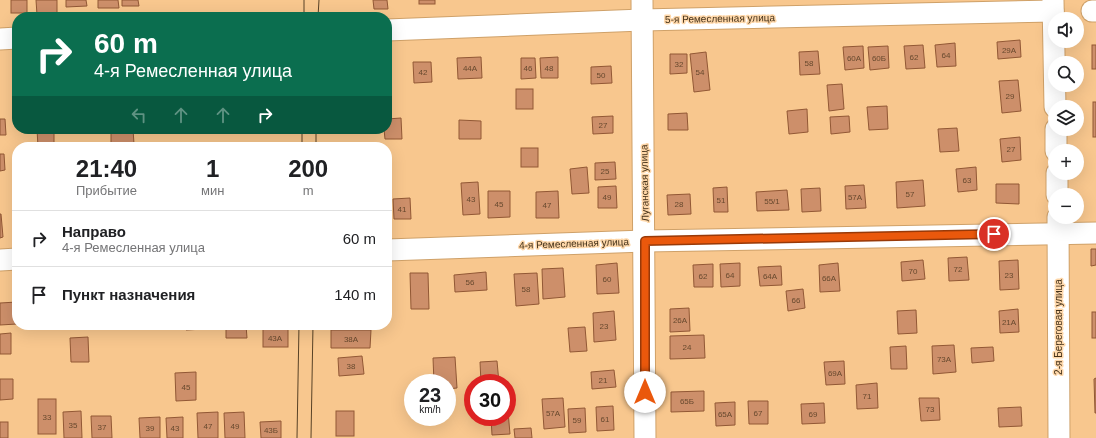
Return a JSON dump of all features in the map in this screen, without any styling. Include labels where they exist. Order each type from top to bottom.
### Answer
[{"type":"street","name":"5-я Ремесленная улица","points":[[392,30],[642,10],[1053,6]]},
{"type":"street","points":[[1053,6],[1055,100]]},
{"type":"street","name":"Луганская улица","points":[[642,10],[645,241],[645,438]]},
{"type":"street","points":[[0,39],[12,38]]},
{"type":"street","name":"4-я Ремесленная улица","points":[[392,250],[1058,225],[1096,233]]},
{"type":"street","name":"2-я Береговая улица","points":[[1058,225],[1059,438]]},
{"type":"street","points":[[0,260],[12,259]]},
{"type":"building","points":[[11,0],[27,0],[27,12],[11,13]]},
{"type":"building","points":[[36,0],[57,0],[57,12],[37,12]]},
{"type":"building","points":[[66,0],[86,0],[87,6],[66,7]]},
{"type":"building","points":[[98,0],[118,0],[119,8],[98,8]]},
{"type":"building","points":[[122,0],[138,0],[139,6],[122,6]]},
{"type":"building","points":[[373,0],[387,0],[388,9],[374,9]]},
{"type":"building","points":[[419,0],[435,0],[435,4],[419,4]]},
{"type":"building","points":[[1020,40],[1021,57],[998,59],[997,42]]},
{"type":"building","points":[[955,43],[956,66],[937,67],[935,45]]},
{"type":"building","points":[[923,45],[925,68],[906,69],[904,46]]},
{"type":"building","points":[[1092,45],[1096,45],[1096,69],[1092,69]]},
{"type":"building","points":[[863,46],[864,68],[845,70],[843,47]]},
{"type":"building","points":[[888,46],[889,68],[870,70],[868,47]]},
{"type":"building","points":[[818,51],[820,74],[800,75],[799,52]]},
{"type":"building","points":[[706,52],[710,90],[694,92],[690,54]]},
{"type":"building","points":[[670,54],[687,54],[687,73],[670,74]]},
{"type":"building","points":[[481,57],[482,78],[458,79],[457,58]]},
{"type":"building","points":[[558,57],[558,78],[541,78],[540,58]]},
{"type":"building","points":[[521,58],[535,58],[536,78],[521,79]]},
{"type":"building","points":[[413,62],[431,62],[432,82],[414,83]]},
{"type":"building","points":[[611,66],[612,83],[591,84],[591,67]]},
{"type":"building","points":[[1018,80],[1021,111],[1002,113],[999,81]]},
{"type":"building","points":[[842,84],[844,109],[829,111],[827,85]]},
{"type":"building","points":[[516,89],[533,89],[533,109],[516,109]]},
{"type":"building","points":[[1093,102],[1096,102],[1096,137],[1093,137]]},
{"type":"building","points":[[887,106],[888,129],[869,130],[867,107]]},
{"type":"building","points":[[807,109],[808,132],[789,134],[787,111]]},
{"type":"building","points":[[687,113],[688,130],[668,130],[668,114]]},
{"type":"building","points":[[613,116],[613,133],[593,134],[592,117]]},
{"type":"building","points":[[849,116],[850,132],[831,134],[830,117]]},
{"type":"building","points":[[401,118],[402,139],[385,139],[384,134],[392,134],[392,119]]},
{"type":"building","points":[[0,119],[5,119],[6,135],[0,135]]},
{"type":"building","points":[[459,120],[481,121],[481,139],[459,139]]},
{"type":"building","points":[[957,128],[959,151],[940,152],[938,129]]},
{"type":"building","points":[[37,134],[54,134],[54,142],[38,142]]},
{"type":"building","points":[[111,134],[133,134],[134,142],[111,142]]},
{"type":"building","points":[[1020,137],[1021,160],[1002,162],[1000,139]]},
{"type":"building","points":[[521,148],[538,148],[538,167],[521,167]]},
{"type":"building","points":[[0,154],[4,154],[5,170],[0,171]]},
{"type":"building","points":[[615,162],[616,179],[595,180],[595,163]]},
{"type":"building","points":[[587,167],[589,193],[572,194],[570,169]]},
{"type":"building","points":[[976,167],[977,190],[958,192],[956,169]]},
{"type":"building","points":[[923,180],[925,206],[897,208],[896,182]]},
{"type":"building","points":[[478,182],[480,214],[463,215],[461,183]]},
{"type":"building","points":[[996,184],[1019,184],[1019,204],[996,203]]},
{"type":"building","points":[[864,185],[866,208],[846,209],[845,186]]},
{"type":"building","points":[[616,186],[617,208],[598,208],[598,187]]},
{"type":"building","points":[[727,187],[728,212],[714,212],[713,188]]},
{"type":"building","points":[[820,188],[821,211],[802,212],[801,189]]},
{"type":"building","points":[[787,190],[789,210],[757,211],[756,192]]},
{"type":"building","points":[[488,191],[510,191],[510,217],[488,218]]},
{"type":"building","points":[[558,191],[559,218],[536,218],[536,192]]},
{"type":"building","points":[[690,194],[691,214],[668,215],[667,195]]},
{"type":"building","points":[[410,198],[411,219],[394,219],[393,199]]},
{"type":"building","points":[[0,214],[3,237],[0,238]]},
{"type":"building","points":[[1091,249],[1096,249],[1096,265],[1091,266]]},
{"type":"building","points":[[967,257],[969,280],[949,281],[948,258]]},
{"type":"building","points":[[923,260],[925,279],[902,281],[901,262]]},
{"type":"building","points":[[1018,260],[1019,289],[1000,290],[999,261]]},
{"type":"building","points":[[617,263],[619,293],[597,294],[596,265]]},
{"type":"building","points":[[740,263],[740,286],[721,287],[720,264]]},
{"type":"building","points":[[838,263],[840,291],[820,292],[819,265]]},
{"type":"building","points":[[713,264],[713,287],[694,287],[693,265]]},
{"type":"building","points":[[781,266],[782,285],[760,286],[758,267]]},
{"type":"building","points":[[563,268],[565,297],[543,299],[542,269]]},
{"type":"building","points":[[486,272],[487,290],[455,292],[454,275]]},
{"type":"building","points":[[410,273],[428,273],[429,309],[411,309]]},
{"type":"building","points":[[537,273],[539,304],[516,306],[514,274]]},
{"type":"building","points":[[803,289],[805,308],[788,311],[786,291]]},
{"type":"building","points":[[12,302],[12,324],[0,325],[0,303]]},
{"type":"building","points":[[689,308],[690,331],[670,332],[670,309]]},
{"type":"building","points":[[1018,309],[1019,332],[1000,333],[999,311]]},
{"type":"building","points":[[916,310],[917,333],[898,334],[897,311]]},
{"type":"building","points":[[614,311],[616,340],[594,342],[593,313]]},
{"type":"building","points":[[1092,312],[1096,312],[1096,338],[1092,338]]},
{"type":"building","points":[[585,327],[587,351],[570,352],[568,328]]},
{"type":"building","points":[[226,330],[246,330],[247,338],[226,338]]},
{"type":"building","points":[[263,330],[288,330],[288,347],[263,347]]},
{"type":"building","points":[[331,330],[371,330],[370,348],[331,348]]},
{"type":"building","points":[[11,333],[11,354],[0,354],[0,334]]},
{"type":"building","points":[[704,335],[705,358],[670,359],[670,336]]},
{"type":"building","points":[[88,337],[89,362],[71,362],[70,338]]},
{"type":"building","points":[[954,345],[956,372],[933,374],[932,346]]},
{"type":"building","points":[[906,346],[907,369],[891,369],[890,347]]},
{"type":"building","points":[[993,347],[994,361],[972,363],[971,348]]},
{"type":"building","points":[[362,356],[364,374],[339,376],[338,358]]},
{"type":"building","points":[[455,357],[457,388],[456,374],[434,374],[433,358]]},
{"type":"building","points":[[497,361],[498,374],[481,374],[480,362]]},
{"type":"building","points":[[844,361],[845,384],[826,385],[824,362]]},
{"type":"building","points":[[614,370],[616,387],[592,389],[591,372]]},
{"type":"building","points":[[196,372],[196,400],[176,401],[175,373]]},
{"type":"building","points":[[1096,378],[1096,413],[1095,413],[1094,379]]},
{"type":"building","points":[[0,379],[13,379],[13,399],[0,400]]},
{"type":"building","points":[[877,383],[878,408],[857,409],[856,385]]},
{"type":"building","points":[[704,391],[704,411],[671,412],[671,392]]},
{"type":"building","points":[[563,398],[565,427],[544,429],[542,399]]},
{"type":"building","points":[[919,398],[939,398],[940,420],[921,421]]},
{"type":"building","points":[[38,399],[56,399],[56,434],[38,434]]},
{"type":"building","points":[[748,401],[768,401],[768,424],[749,424]]},
{"type":"building","points":[[735,402],[735,425],[716,426],[715,403]]},
{"type":"building","points":[[824,403],[825,423],[802,424],[801,404]]},
{"type":"building","points":[[613,406],[614,430],[597,431],[596,407]]},
{"type":"building","points":[[1021,407],[1022,426],[999,427],[998,408]]},
{"type":"building","points":[[585,408],[586,432],[569,433],[568,409]]},
{"type":"building","points":[[81,411],[82,438],[64,438],[63,412]]},
{"type":"building","points":[[336,411],[354,411],[354,436],[336,436]]},
{"type":"building","points":[[218,412],[218,438],[198,438],[197,413]]},
{"type":"building","points":[[244,412],[245,438],[225,438],[224,413]]},
{"type":"building","points":[[91,416],[111,416],[112,438],[92,438]]},
{"type":"building","points":[[160,417],[160,438],[140,438],[139,418]]},
{"type":"building","points":[[183,417],[183,438],[167,438],[166,418]]},
{"type":"building","points":[[281,421],[281,438],[261,438],[260,422]]},
{"type":"building","points":[[0,422],[8,422],[8,438],[0,438]]},
{"type":"building","points":[[492,426],[509,426],[510,434],[492,435]]},
{"type":"building","points":[[531,428],[532,438],[515,438],[514,429]]},
{"type":"tram line","points":[[304,0],[304,12]]},
{"type":"tram line","points":[[318,12],[319,0]]},
{"type":"tram line","points":[[302,134],[302,142]]},
{"type":"tram line","points":[[316,134],[316,142]]},
{"type":"tram line","points":[[297,438],[299,330]]},
{"type":"tram line","points":[[311,438],[313,330]]},
{"type":"route","points":[[645,392],[645,241],[994,234]]}]
